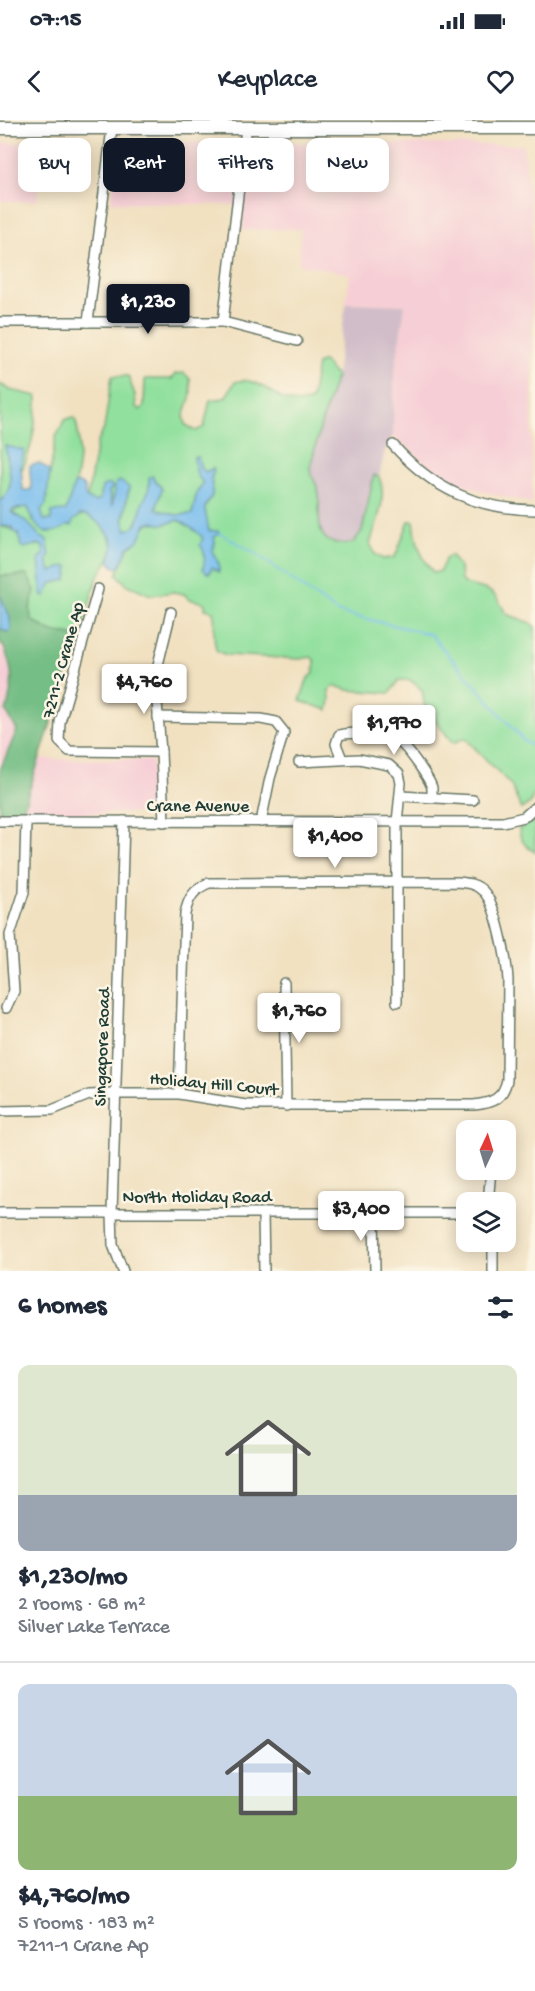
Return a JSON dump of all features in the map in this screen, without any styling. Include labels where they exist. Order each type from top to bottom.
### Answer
[{"type":"main road","points":[[0,128],[112,128],[146,124],[246,128],[535,128]]},
{"type":"street","points":[[88,322],[112,128]]},
{"type":"street","points":[[223,322],[246,128]]},
{"type":"street","points":[[0,322],[223,322],[297,341]]},
{"type":"street","points":[[393,445],[426,476],[446,489],[493,507],[535,510]]},
{"type":"street","name":"7211-2 Crane Ap","points":[[98,589],[60,722],[59,741],[69,751],[162,752]]},
{"type":"street","points":[[164,822],[162,752],[155,677],[171,612]]},
{"type":"street","points":[[158,717],[261,719],[276,722],[285,732],[270,778],[261,822]]},
{"type":"street","points":[[342,759],[336,744],[339,735],[374,735],[391,738],[401,744],[424,774],[432,786],[432,797]]},
{"type":"street","points":[[299,762],[359,759],[389,765],[399,774],[401,783],[397,822],[397,1002]]},
{"type":"street","points":[[400,796],[473,800]]},
{"type":"street","name":"Crane Avenue","points":[[0,821],[503,822],[524,817],[535,807]]},
{"type":"street","points":[[6,1008],[14,991],[10,935],[24,892],[26,821]]},
{"type":"street","name":"Singapore Road","points":[[123,1271],[112,1245],[112,1213],[124,821]]},
{"type":"street","points":[[179,1094],[185,914],[187,903],[200,886],[209,883],[397,882]]},
{"type":"street","name":"Holiday Hill Court","points":[[0,1111],[52,1110],[89,1095],[116,1094],[179,1094],[246,1105],[286,1106],[474,1105],[488,1104],[499,1098],[507,1080],[507,964],[490,901],[480,888],[472,884],[397,882]]},
{"type":"street","points":[[285,984],[286,1106]]},
{"type":"street","name":"North Holiday Road","points":[[0,1213],[456,1213]]},
{"type":"street","points":[[263,1213],[264,1271]]},
{"type":"street","points":[[374,1213],[375,1271]]},
{"type":"street","points":[[492,1252],[493,1271]]},
{"type":"shaded area","points":[[185,142],[197,143],[197,192],[294,192],[294,143],[306,143],[306,192],[389,192],[389,144],[523,145],[532,218],[532,503],[492,494],[449,480],[393,436],[394,377],[405,305],[346,303],[350,274],[299,264],[301,229],[241,230],[242,205],[111,202],[112,192],[185,192]]},
{"type":"shaded area","points":[[0,143],[18,143],[18,192],[38,192],[37,201],[0,201]]},
{"type":"shaded area","points":[[346,303],[405,305],[394,377],[393,436],[385,450],[379,477],[374,475],[362,531],[353,543],[341,544],[329,541],[322,535],[318,520],[319,493],[310,469],[318,431],[336,376]]},
{"type":"shaded area","points":[[0,645],[3,645],[12,666],[12,689],[6,712],[17,730],[0,770]]},
{"type":"shaded area","points":[[39,759],[152,760],[153,813],[22,813]]},
{"type":"green space","points":[[323,361],[336,376],[310,470],[319,492],[321,532],[325,538],[340,544],[353,543],[362,531],[374,475],[379,477],[382,502],[370,544],[376,555],[383,559],[395,557],[409,521],[414,521],[420,549],[434,573],[440,571],[446,558],[451,555],[460,568],[461,581],[488,591],[497,599],[506,614],[531,623],[535,627],[535,791],[530,803],[521,809],[511,785],[465,738],[453,743],[425,708],[422,690],[410,680],[399,680],[390,693],[348,690],[335,686],[329,690],[328,710],[300,701],[307,680],[314,673],[315,661],[311,657],[300,659],[226,655],[217,651],[214,641],[213,611],[205,609],[205,603],[174,592],[151,595],[126,584],[117,574],[128,548],[149,522],[165,524],[178,520],[196,530],[203,538],[205,561],[218,571],[219,564],[212,551],[214,538],[219,533],[209,532],[205,510],[212,495],[211,478],[214,471],[213,468],[206,472],[201,469],[198,457],[194,458],[197,475],[203,483],[197,492],[192,514],[176,515],[156,509],[162,489],[152,476],[144,506],[132,529],[126,530],[123,525],[129,487],[116,483],[112,507],[109,492],[113,487],[111,485],[100,493],[100,499],[96,502],[87,499],[97,443],[104,429],[112,376],[128,376],[135,395],[136,407],[140,410],[144,406],[145,379],[172,379],[175,374],[184,373],[190,379],[191,395],[184,416],[186,425],[196,431],[204,427],[210,400],[225,398],[235,382],[247,381],[257,384],[293,402],[302,403],[311,400],[317,364]]},
{"type":"green space","points":[[0,384],[10,390],[37,396],[33,435],[21,472],[9,447],[6,446],[10,483],[5,496],[0,501]]},
{"type":"green space","points":[[75,418],[79,453],[70,501],[66,512],[52,512],[51,520],[44,520],[40,514],[46,496],[56,437],[65,419]]},
{"type":"green space","points":[[28,507],[32,521],[62,529],[76,518],[89,515],[100,524],[112,542],[112,552],[98,577],[79,636],[52,632],[31,620],[30,609],[35,590],[8,575],[0,576],[0,526],[17,533],[21,546],[43,546],[34,530],[11,512]],"holes":[[[43,547],[51,572],[57,570],[41,592],[42,577],[39,559],[44,555]]]},
{"type":"green space","points":[[27,575],[35,590],[30,609],[31,620],[52,632],[79,636],[22,813],[0,813],[0,770],[17,730],[6,712],[12,678],[10,663],[3,645],[0,645],[0,628],[7,632],[10,617],[0,595],[0,576]]},
{"type":"green space","points":[[535,820],[535,852],[524,843],[519,829]]},
{"type":"water","points":[[5,446],[24,450],[21,468],[23,490],[31,490],[30,466],[39,463],[50,471],[46,504],[41,510],[44,520],[51,520],[52,512],[66,511],[74,485],[77,483],[85,488],[87,498],[95,502],[100,499],[102,487],[111,485],[113,487],[109,492],[112,507],[116,483],[120,481],[129,487],[123,519],[126,530],[135,526],[139,519],[141,506],[148,490],[149,478],[152,476],[162,489],[156,509],[176,515],[192,514],[197,492],[203,483],[197,475],[194,457],[198,457],[201,469],[206,472],[213,468],[214,471],[211,478],[212,495],[205,508],[209,531],[219,533],[214,537],[215,543],[212,551],[219,564],[219,572],[212,567],[210,573],[203,569],[205,560],[200,545],[203,538],[179,520],[163,524],[153,522],[146,524],[139,540],[128,548],[119,568],[114,567],[109,561],[112,541],[95,520],[79,515],[73,520],[72,526],[68,525],[48,532],[42,530],[34,522],[28,507],[14,509],[11,512],[26,521],[41,537],[47,540],[50,555],[47,559],[51,572],[65,566],[69,567],[67,580],[52,583],[45,596],[42,595],[39,558],[44,555],[43,546],[38,544],[24,548],[21,546],[18,533],[14,532],[12,527],[0,526],[0,501],[9,490],[10,483]]},
{"type":"water","points":[[0,595],[10,617],[11,631],[7,632],[0,628]]},
{"type":"waterway","points":[[219,533],[255,553],[337,612],[430,634],[525,742],[535,747]]}]
